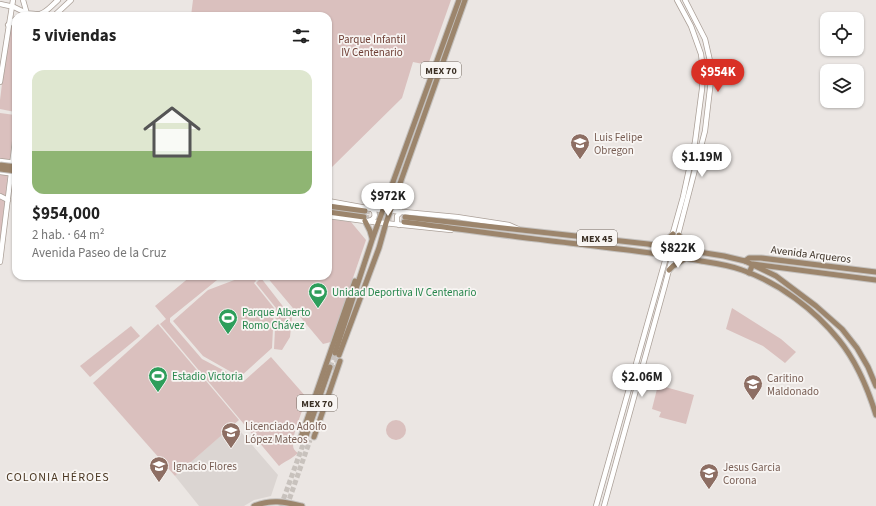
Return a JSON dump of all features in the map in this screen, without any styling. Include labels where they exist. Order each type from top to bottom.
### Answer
[{"type":"main road","points":[[0,82],[13,0]]},
{"type":"main road","points":[[22,0],[26,12]]},
{"type":"main road","points":[[43,12],[58,0]]},
{"type":"main road","points":[[58,12],[71,0]]},
{"type":"main road","name":"MEX 70","points":[[338,356],[378,222],[459,0]]},
{"type":"main road","name":"MEX 70","points":[[338,356],[379,248],[390,211],[465,0]]},
{"type":"main road","points":[[604,506],[669,270],[669,247],[683,197],[695,142],[703,70],[697,41],[677,0]]},
{"type":"main road","points":[[596,506],[670,255],[675,248],[679,235],[703,143],[711,73],[705,39],[685,0]]},
{"type":"main road","points":[[0,4],[12,6],[23,12]]},
{"type":"main road","points":[[8,26],[12,23]]},
{"type":"main road","points":[[0,161],[12,163]]},
{"type":"main road","points":[[0,165],[12,166]]},
{"type":"main road","points":[[0,171],[12,173]]},
{"type":"main road","points":[[0,262],[8,200],[12,182]]},
{"type":"main road","points":[[0,196],[8,200]]},
{"type":"main road","points":[[332,202],[372,209],[436,214],[464,218],[509,225],[520,229]]},
{"type":"main road","points":[[332,207],[378,222],[386,223],[403,221]]},
{"type":"main road","points":[[332,213],[366,218],[371,221],[375,216],[372,209]]},
{"type":"main road","points":[[401,212],[398,214],[396,220],[403,221]]},
{"type":"main road","points":[[332,216],[366,218]]},
{"type":"main road","points":[[366,218],[372,240]]},
{"type":"main road","name":"MEX 45","points":[[403,221],[520,229],[669,247],[745,261],[776,276],[816,306],[842,329],[857,348],[868,367],[876,386]]},
{"type":"main road","name":"MEX 45","points":[[403,221],[510,236],[670,255],[741,269],[790,294],[810,310],[840,340],[865,384],[876,416]]},
{"type":"main road","points":[[654,245],[666,241],[672,234]]},
{"type":"main road","points":[[679,235],[683,244],[692,251]]},
{"type":"main road","points":[[669,270],[687,258]]},
{"type":"main road","name":"Avenida Arqueros","points":[[745,261],[749,258],[761,258],[876,272]]},
{"type":"main road","points":[[308,438],[360,267],[366,259]]},
{"type":"main road","points":[[741,269],[745,261]]},
{"type":"main road","points":[[749,273],[753,264]]},
{"type":"main road","name":"Avenida Arqueros","points":[[753,264],[876,280]]},
{"type":"main road","points":[[308,438],[338,356]]},
{"type":"main road","name":"MEX 70","points":[[308,438],[334,368]]},
{"type":"main road","points":[[254,506],[278,501],[302,506]]},
{"type":"shaded area","name":"Licenciado Adolfo López Mateos","points":[[234,424],[278,475],[271,496],[254,500],[244,506],[199,506],[175,476]]},
{"type":"green space","name":"Parque Infantil IV Centenario","points":[[193,0],[451,0],[428,65],[413,62],[402,98],[332,167],[332,12],[192,12]]},
{"type":"green space","points":[[12,20],[12,111],[0,109],[10,21]]},
{"type":"green space","points":[[0,113],[12,115],[12,142],[10,160],[0,159]]},
{"type":"green space","points":[[0,175],[8,175],[0,242]]},
{"type":"green space","name":"Unidad Deportiva IV Centenario","points":[[332,220],[351,222],[366,240],[331,342],[323,344],[269,280],[332,280]]},
{"type":"green space","points":[[186,280],[217,280],[170,318],[170,322],[202,359],[244,381],[271,357],[307,398],[293,441],[293,448],[298,453],[279,466],[160,324],[166,319],[155,306]]},
{"type":"green space","name":"Parque Alberto Romo Chávez","points":[[234,280],[255,280],[254,283],[274,308],[272,348],[240,377],[203,356],[173,321],[208,290]]},
{"type":"green space","points":[[259,280],[263,280],[292,318],[290,337],[282,350],[274,349],[276,308],[256,283]]},
{"type":"green space","points":[[732,308],[781,339],[796,352],[785,363],[763,346],[726,329]]},
{"type":"green space","name":"Estadio Victoria","points":[[158,324],[239,420],[175,476],[93,383]]},
{"type":"green space","points":[[131,326],[140,336],[90,377],[80,366]]},
{"type":"green space","points":[[658,385],[694,395],[686,424],[659,417],[661,412],[652,409]]},
{"type":"green space","points":[[396,420],[403,423],[406,430],[403,437],[396,440],[389,437],[386,430],[389,423]]},
{"type":"tunnel","points":[[365,211],[405,217]]},
{"type":"tunnel","points":[[364,217],[404,222]]},
{"type":"tunnel","points":[[330,367],[335,353]]},
{"type":"tunnel","points":[[334,370],[339,355]]},
{"type":"tunnel","points":[[281,506],[305,439]]},
{"type":"tunnel","points":[[287,506],[310,440]]},
{"type":"place","name":"Luis Felipe Obregon","points":[[580,160]]},
{"type":"place","name":"Unidad Deportiva IV Centenario","points":[[318,309]]},
{"type":"place","name":"Parque Alberto Romo Chávez","points":[[228,335]]},
{"type":"place","name":"Estadio Victoria","points":[[158,393]]},
{"type":"place","name":"Caritino Maldonado","points":[[753,401]]},
{"type":"place","name":"Licenciado Adolfo López Mateos","points":[[231,449]]},
{"type":"place","name":"Ignacio Flores","points":[[159,483]]},
{"type":"place","name":"Jesus Garcia Corona","points":[[709,490]]},
{"type":"district","name":"COLONIA HÉROES","points":[[58,477]]}]
